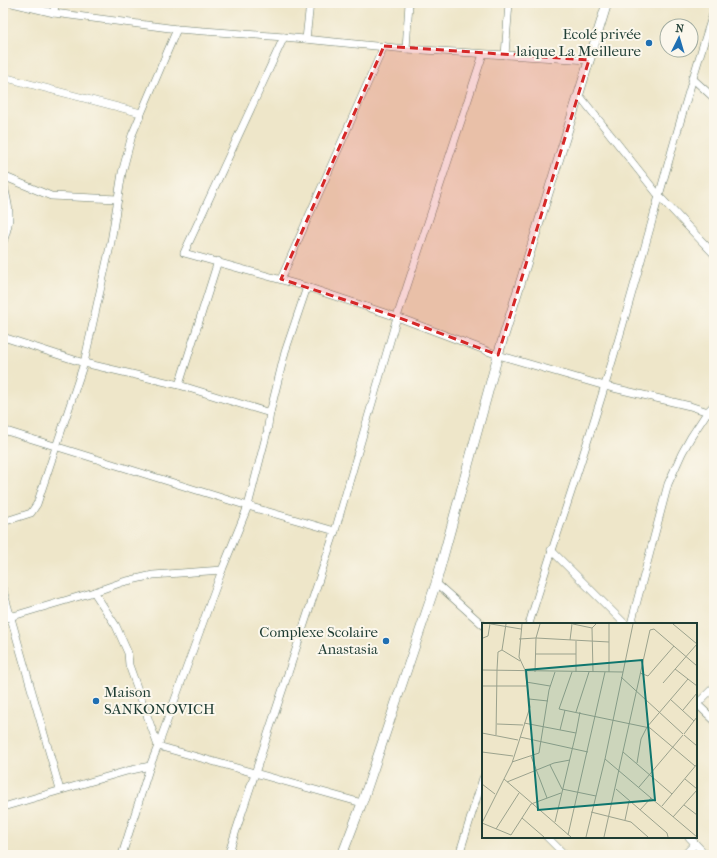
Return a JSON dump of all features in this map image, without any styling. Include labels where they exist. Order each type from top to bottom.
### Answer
[{"type":"street","points":[[12,3],[54,14],[177,28],[482,54],[589,60]]},
{"type":"street","points":[[54,14],[55,3]]},
{"type":"street","points":[[306,39],[310,3]]},
{"type":"street","points":[[406,48],[410,3]]},
{"type":"street","points":[[504,55],[509,3]]},
{"type":"street","points":[[342,855],[362,803],[436,583],[498,355],[607,3]]},
{"type":"street","points":[[529,623],[551,550],[605,386],[692,78],[714,11]]},
{"type":"street","points":[[3,522],[31,513],[34,509],[57,447],[84,363],[112,242],[122,172],[132,135],[177,28]]},
{"type":"street","points":[[284,37],[184,253],[218,261],[307,287],[397,317],[498,355],[605,386],[711,413]]},
{"type":"street","points":[[281,279],[384,46]]},
{"type":"street","points":[[228,855],[336,531],[397,317],[482,54]]},
{"type":"street","points":[[3,77],[141,113]]},
{"type":"street","points":[[692,78],[714,98]]},
{"type":"street","points":[[579,95],[659,196],[714,254]]},
{"type":"street","points":[[3,176],[51,196],[118,199]]},
{"type":"street","points":[[3,182],[10,215],[9,225],[3,242]]},
{"type":"street","points":[[178,385],[218,261]]},
{"type":"street","points":[[122,855],[150,766],[222,570],[248,506],[285,352],[307,287]]},
{"type":"street","points":[[3,337],[84,363],[178,385],[270,413]]},
{"type":"street","points":[[631,623],[668,484],[682,453],[711,413],[714,406]]},
{"type":"street","points":[[3,430],[248,506],[336,531]]},
{"type":"street","points":[[551,550],[624,623]]},
{"type":"street","points":[[7,618],[123,582],[153,575],[222,570]]},
{"type":"street","points":[[436,583],[482,623]]},
{"type":"street","points":[[3,590],[7,618],[60,790]]},
{"type":"street","points":[[94,592],[116,626],[128,653],[129,665],[158,746]]},
{"type":"street","points":[[697,703],[714,687]]},
{"type":"street","points":[[697,705],[714,720]]},
{"type":"street","points":[[158,746],[362,803]]},
{"type":"street","points":[[3,806],[127,771],[150,766]]},
{"type":"street","points":[[459,855],[482,781]]},
{"type":"street","points":[[548,838],[561,854]]},
{"type":"street","points":[[689,838],[706,855]]},
{"type":"street","points":[[684,855],[695,844]]},
{"type":"highlighted area","points":[[384,46],[589,60],[498,355],[397,317],[281,279]]},
{"type":"place","name":"Ecolé privée laique La Meilleure","points":[[649,43]]},
{"type":"place","name":"Complexe Scolaire Anastasia","points":[[386,641]]},
{"type":"place","name":"Maison SANKONOVICH","points":[[96,701]]}]
